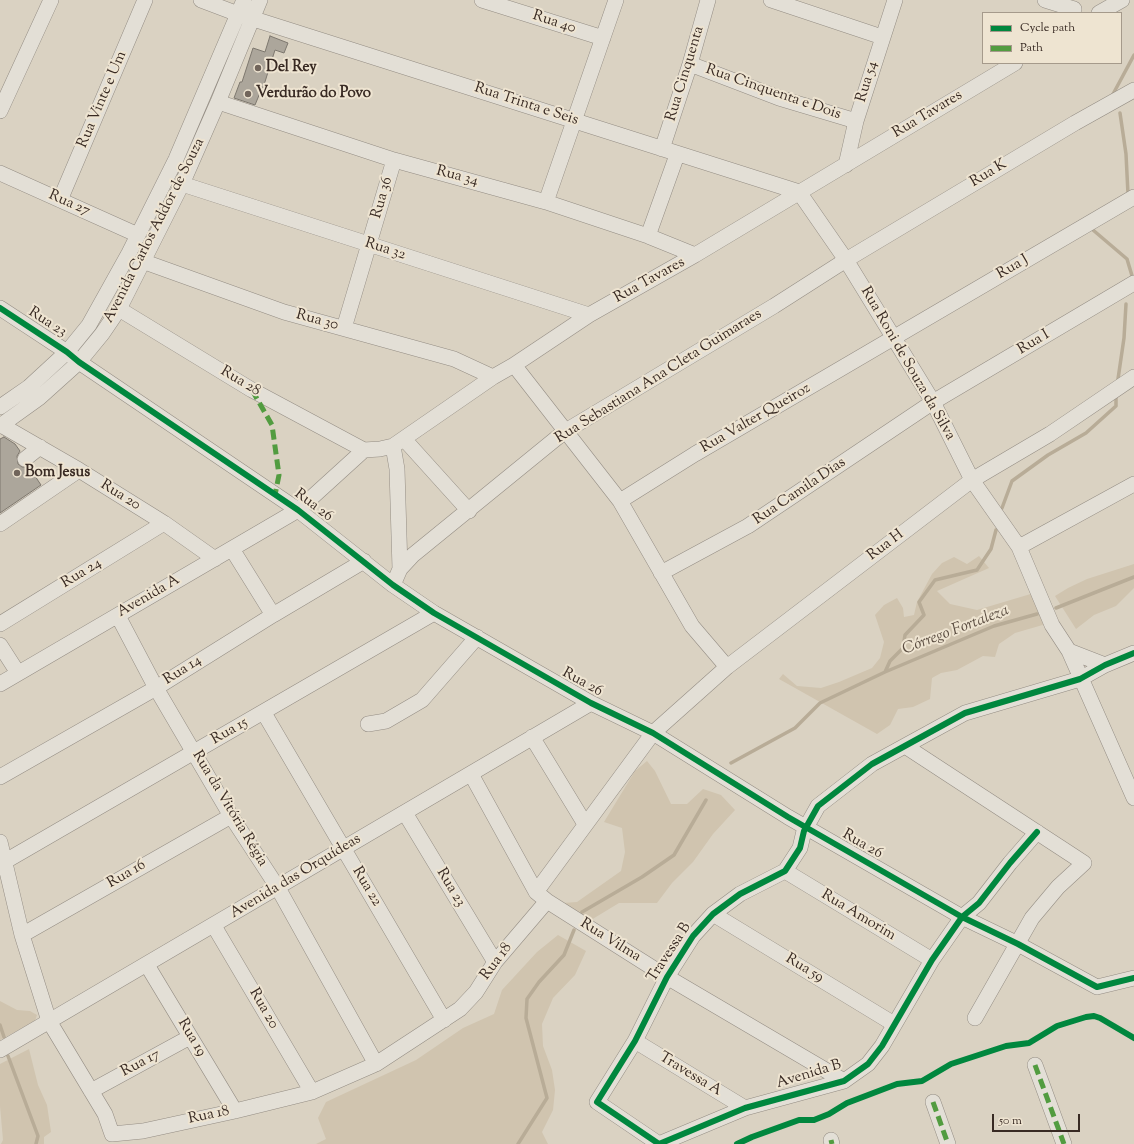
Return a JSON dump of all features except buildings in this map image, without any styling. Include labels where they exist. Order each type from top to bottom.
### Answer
[{"type":"street","points":[[0,111],[51,0]]},
{"type":"street","name":"Rua Vinte e Um","points":[[60,200],[145,0]]},
{"type":"street","name":"Rua Trinta e Seis","points":[[201,0],[245,11],[677,154],[799,192]]},
{"type":"street","name":"Avenida Carlos Addor de Souza","points":[[0,407],[29,387],[67,352],[89,325],[176,159],[245,11],[260,0]]},
{"type":"street","name":"Rua 40","points":[[482,0],[603,38]]},
{"type":"street","points":[[546,202],[573,120],[616,0]]},
{"type":"street","name":"Rua Cinquenta","points":[[662,149],[690,64],[708,0]]},
{"type":"street","points":[[771,0],[882,37]]},
{"type":"street","name":"Rua 54","points":[[846,165],[856,121],[895,0]]},
{"type":"street","points":[[1045,0],[1077,7]]},
{"type":"street","points":[[1101,12],[1122,0]]},
{"type":"street","name":"Avenida Carlos Addor de Souza","points":[[1,426],[40,398],[79,362],[102,334],[119,309],[182,184],[218,102],[245,11]]},
{"type":"street","name":"Rua Cinquenta e Dois","points":[[690,64],[779,98],[856,121]]},
{"type":"street","name":"Rua Tavares","points":[[364,450],[380,450],[399,442],[493,377],[514,365],[589,315],[696,255],[1013,64]]},
{"type":"street","name":"Rua K","points":[[846,260],[1075,123],[1134,90]]},
{"type":"street","name":"Rua 34","points":[[218,102],[394,160],[546,202],[648,236],[696,255]]},
{"type":"street","points":[[648,236],[677,154]]},
{"type":"street","name":"Rua 36","points":[[344,328],[370,245],[394,160]]},
{"type":"street","name":"Rua 27","points":[[0,172],[138,234]]},
{"type":"street","name":"Rua 32","points":[[182,184],[589,315]]},
{"type":"street","name":"Rua Roni de Souza da Silva","points":[[799,192],[846,260],[933,402],[972,480],[1016,542],[1052,625],[1069,651],[1080,679]]},
{"type":"street","name":"Rua J","points":[[893,339],[1134,197]]},
{"type":"street","name":"Rua Sebastiana Ana Cleta Guimaraes","points":[[394,585],[400,569],[413,555],[469,511],[564,432],[774,306],[846,260]]},
{"type":"street","name":"Rua 30","points":[[142,261],[284,312],[454,359],[493,377]]},
{"type":"street","name":"Rua I","points":[[933,402],[1134,283]]},
{"type":"street","name":"Rua 23","points":[[0,308],[67,352],[79,362]]},
{"type":"street","name":"Rua 28","points":[[119,309],[252,390],[364,450]]},
{"type":"street","name":"Rua Valter Queiroz","points":[[620,501],[695,454],[893,339]]},
{"type":"street","name":"Rua 26","points":[[79,362],[298,510],[394,585],[434,613],[591,703],[653,734],[806,827],[962,917],[1018,944],[1097,987],[1134,978]]},
{"type":"street","points":[[514,365],[564,432],[620,501],[692,626],[727,668]]},
{"type":"street","name":"Rua H","points":[[653,734],[727,668],[972,480],[1050,434],[1134,377]]},
{"type":"street","name":"Rua Camila Dias","points":[[661,573],[748,526],[933,402]]},
{"type":"street","name":"Rua 20","points":[[1,426],[79,470],[164,523],[215,559]]},
{"type":"street","points":[[399,442],[469,511]]},
{"type":"street","points":[[399,442],[396,469],[400,569]]},
{"type":"street","points":[[25,459],[40,447]]},
{"type":"street","points":[[298,510],[364,450]]},
{"type":"street","points":[[0,524],[79,470]]},
{"type":"street","points":[[1016,542],[1134,484]]},
{"type":"street","name":"Avenida A","points":[[0,684],[298,510]]},
{"type":"street","name":"Rua 24","points":[[0,624],[164,523]]},
{"type":"street","points":[[232,549],[273,615]]},
{"type":"street","name":"Rua 14","points":[[0,777],[156,688],[273,615],[364,561]]},
{"type":"street","name":"Rua 15","points":[[4,862],[264,713],[434,613]]},
{"type":"street","name":"Rua da Vitória Régia","points":[[118,616],[156,688],[231,816],[278,888],[376,1064]]},
{"type":"street","points":[[368,724],[386,721],[422,700],[477,637]]},
{"type":"street","points":[[0,645],[18,673]]},
{"type":"street","points":[[1069,651],[1106,665]]},
{"type":"street","name":"Travessa B","points":[[659,1144],[597,1102],[635,1041],[668,977],[693,936],[714,914],[740,894],[785,871],[800,848],[806,827],[818,806],[872,764],[965,713],[1080,679],[1106,665],[1134,653]]},
{"type":"street","points":[[1080,679],[1134,798]]},
{"type":"street","name":"Avenida das Orquídeas","points":[[0,1050],[147,966],[591,703]]},
{"type":"street","name":"Rua 22","points":[[264,713],[444,1020]]},
{"type":"street","name":"Rua 18","points":[[0,842],[22,935],[49,1021],[105,1114],[114,1139],[312,1092],[376,1064],[460,1009],[476,992],[541,896],[585,824],[653,734]]},
{"type":"street","points":[[532,737],[585,824]]},
{"type":"street","points":[[905,746],[1084,863],[1058,887],[1032,918],[975,1018]]},
{"type":"street","name":"Rua Vilma","points":[[471,774],[541,896],[668,977],[844,1081]]},
{"type":"street","name":"Rua 23","points":[[405,813],[495,962]]},
{"type":"street","name":"Rua 16","points":[[22,935],[231,816]]},
{"type":"street","name":"Avenida B","points":[[659,1144],[745,1108],[844,1081],[868,1064],[882,1046],[932,960],[962,917],[979,903],[1010,863],[1037,832]]},
{"type":"street","name":"Rua Amorim","points":[[785,871],[932,960]]},
{"type":"street","name":"Rua 59","points":[[714,914],[894,1024]]},
{"type":"street","name":"Rua 20","points":[[214,926],[312,1092]]},
{"type":"street","name":"Rua 19","points":[[147,966],[235,1111]]},
{"type":"street","name":"Rua 17","points":[[91,1091],[190,1037]]},
{"type":"street","name":"Travessa A","points":[[635,1041],[745,1108]]},
{"type":"street","points":[[1035,1065],[1064,1144]]},
{"type":"street","points":[[933,1102],[948,1144]]},
{"type":"shaded area","points":[[979,556],[989,568],[937,591],[950,604],[977,610],[1034,593],[1046,624],[1015,633],[999,644],[995,657],[983,656],[957,670],[941,673],[932,678],[930,699],[913,707],[898,709],[890,725],[877,734],[779,679],[783,674],[797,686],[821,688],[872,668],[880,658],[884,642],[875,615],[884,605],[897,598],[903,608],[904,617],[914,615],[917,602],[932,574],[942,563],[954,557],[967,564]]},
{"type":"shaded area","points":[[1134,564],[1134,588],[1116,606],[1094,615],[1076,629],[1055,596],[1087,579]]},
{"type":"shaded area","points":[[647,761],[655,771],[671,804],[687,804],[703,789],[721,795],[735,810],[713,834],[693,862],[672,883],[657,903],[619,903],[591,920],[563,903],[577,902],[621,871],[625,852],[622,828],[604,822],[635,771]]},
{"type":"shaded area","points":[[558,935],[586,951],[575,975],[553,998],[542,1024],[543,1046],[552,1070],[555,1090],[553,1110],[542,1132],[548,1144],[316,1144],[326,1139],[318,1118],[326,1102],[416,1060],[463,1028],[494,1014],[502,990],[537,952]]},
{"type":"shaded area","points":[[0,1001],[17,1010],[30,1011],[37,1015],[35,1021],[0,1040]]},
{"type":"shaded area","points":[[29,1049],[38,1085],[47,1105],[51,1132],[44,1137],[44,1144],[1,1144],[3,1140],[0,1106],[0,1064]]},
{"type":"waterway","name":"Córrego Fortaleza","points":[[1112,96],[1134,55]]},
{"type":"waterway","name":"Córrego Fortaleza","points":[[1120,113],[1126,154],[1128,194]]},
{"type":"waterway","name":"Córrego Fortaleza","points":[[1093,230],[1127,259],[1133,279]]},
{"type":"waterway","name":"Córrego Fortaleza","points":[[1118,379],[1124,338],[1126,304]]},
{"type":"waterway","name":"Córrego Fortaleza","points":[[1002,508],[1012,481],[1048,455],[1086,433],[1116,406],[1116,398]]},
{"type":"waterway","name":"Córrego Fortaleza","points":[[885,672],[890,661],[903,648],[905,635],[924,615],[919,602],[935,580],[977,570],[991,549],[996,530]]},
{"type":"waterway","name":"Córrego Fortaleza","points":[[1056,608],[1134,577]]},
{"type":"waterway","name":"Córrego Fortaleza","points":[[731,763],[795,728],[820,703],[885,672],[994,626],[1037,614]]},
{"type":"waterway","name":"Córrego Fortaleza","points":[[582,912],[642,877],[674,855],[706,800]]},
{"type":"waterway","name":"Córrego Fortaleza","points":[[518,1144],[547,1098],[526,1018],[527,999],[539,982],[564,955],[574,930]]},
{"type":"waterway","points":[[0,1025],[4,1037]]},
{"type":"waterway","points":[[8,1056],[38,1136],[36,1144]]},
{"type":"marked path","points":[[252,390],[272,425],[279,475],[275,495]]},
{"type":"marked path","points":[[1035,1065],[1064,1144]]},
{"type":"marked path","points":[[933,1102],[948,1144]]},
{"type":"marked path","points":[[831,1140],[832,1144]]},
{"type":"cycle path","points":[[0,308],[298,510],[393,585],[434,613],[591,703],[653,733],[788,817],[962,917],[1018,944],[1097,987],[1134,978]]},
{"type":"cycle path","points":[[1037,832],[1010,863],[979,903],[962,917],[932,960],[882,1046],[868,1064],[844,1081],[745,1108],[659,1144],[597,1102],[635,1041],[667,977],[693,936],[713,914],[740,894],[785,871],[800,848],[804,831],[818,806],[872,764],[965,713],[1080,679],[1105,665],[1134,653]]},
{"type":"cycle path","points":[[737,1144],[799,1120],[814,1120],[829,1114],[847,1103],[897,1084],[922,1081],[951,1064],[1006,1046],[1029,1043],[1057,1026],[1086,1017],[1094,1016],[1100,1018],[1134,1038]]},
{"type":"place","name":"Del Rey","points":[[258,68]]},
{"type":"place","name":"Verdurão do Povo","points":[[248,94]]},
{"type":"place","name":"Bom Jesus","points":[[17,473]]}]
